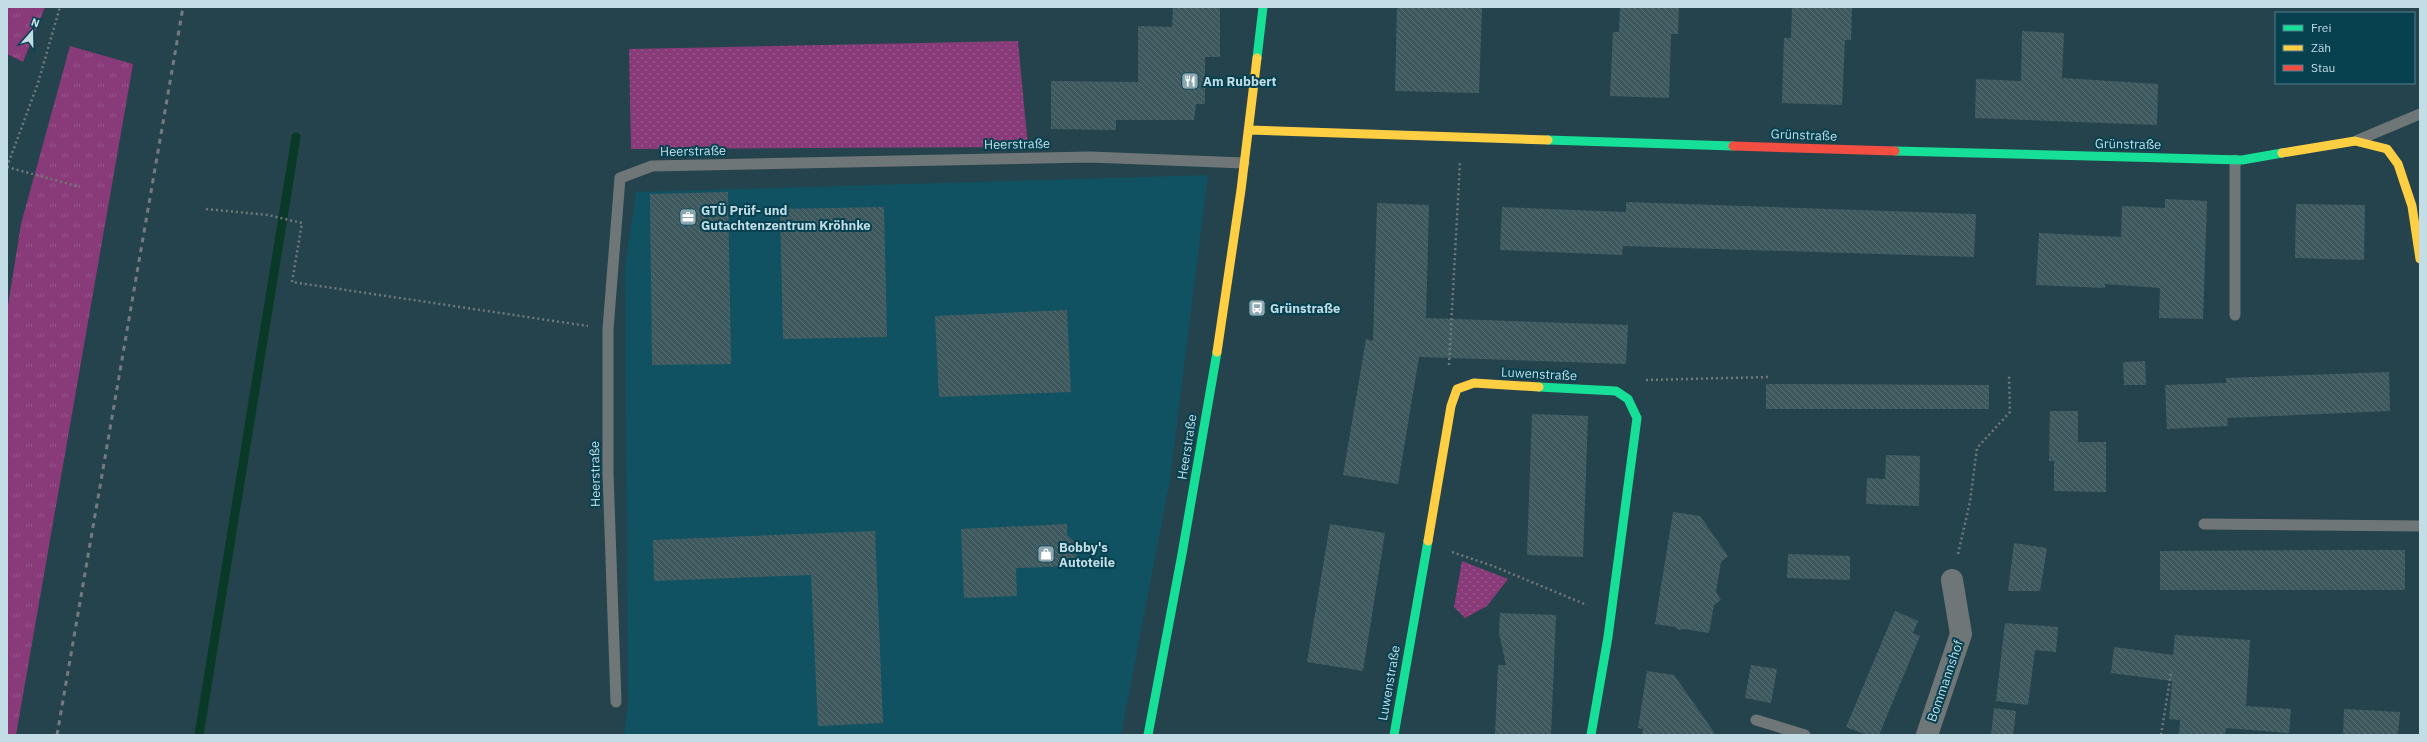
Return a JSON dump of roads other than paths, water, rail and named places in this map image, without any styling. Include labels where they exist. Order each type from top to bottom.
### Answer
[{"type":"street","name":"Heerstraße","points":[[1148,735],[1187,538],[1250,130],[1263,7]]},
{"type":"street","name":"Grünstraße","points":[[1250,130],[1461,138],[2235,160],[2355,141]]},
{"type":"street","points":[[2355,141],[2387,149],[2398,164],[2412,206],[2420,259]]},
{"type":"street","name":"Luwenstraße","points":[[1394,735],[1451,406],[1457,389],[1474,383],[1616,391],[1628,399],[1637,418],[1612,611],[1591,735]]},
{"type":"street","name":"Bommannshof","points":[[1927,735],[1961,634],[1952,580]]},
{"type":"lane","points":[[2355,141],[2420,114]]},
{"type":"lane","name":"Heerstraße","points":[[616,702],[608,473],[608,329],[620,178],[652,166],[1090,157],[1244,162]]},
{"type":"lane","points":[[2235,160],[2235,315]]},
{"type":"lane","points":[[2204,524],[2420,526]]},
{"type":"lane","points":[[1756,720],[1805,735]]},
{"type":"waterway","points":[[199,735],[296,137]]},
{"type":"railway","points":[[57,735],[183,7]]},
{"type":"place","name":"Am Rubbert","points":[[1190,81]]},
{"type":"place","name":"GTÜ Prüf- und Gutachtenzentrum Kröhnke","points":[[688,217]]},
{"type":"place","name":"Grünstraße","points":[[1257,308]]},
{"type":"place","name":"Bobby's Autoteile","points":[[1046,554]]}]
